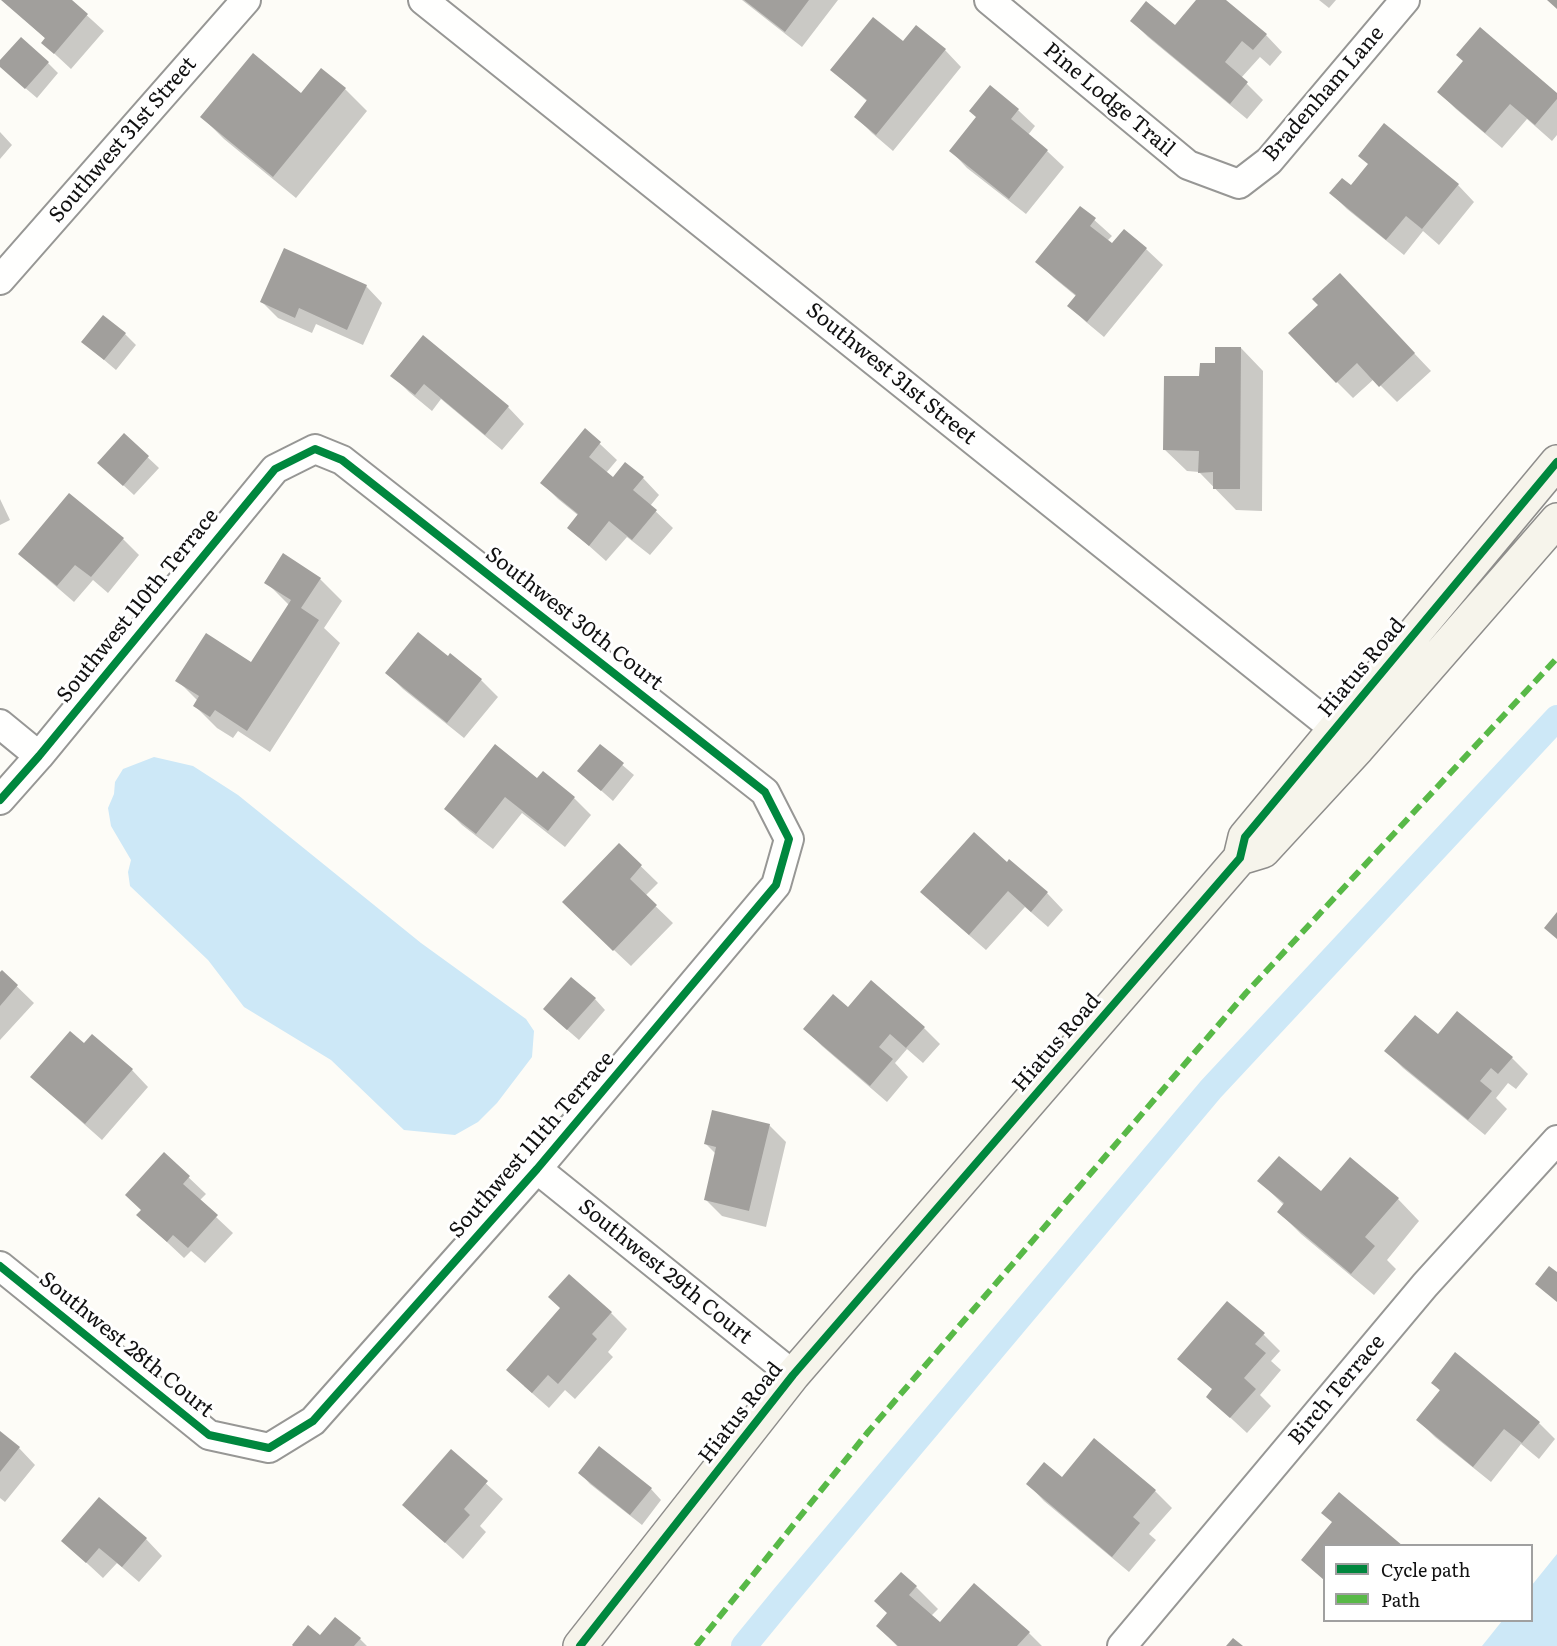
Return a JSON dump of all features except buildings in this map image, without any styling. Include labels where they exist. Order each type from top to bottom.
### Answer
[{"type":"street","name":"Southwest 31st Street","points":[[0,280],[246,0]]},
{"type":"street","name":"Southwest 31st Street","points":[[423,0],[1347,739]]},
{"type":"street","name":"Pine Lodge Trail","points":[[989,0],[1188,165],[1239,184]]},
{"type":"street","name":"Bradenham Lane","points":[[1239,184],[1269,161],[1405,0]]},
{"type":"street","name":"Southwest 110th Terrace","points":[[0,800],[39,756],[275,469],[315,449]]},
{"type":"street","name":"Southwest 30th Court","points":[[315,449],[342,460],[765,792],[789,839]]},
{"type":"street","name":"Hiatus Road","points":[[580,1646],[793,1376],[1240,858],[1263,851],[1557,462]]},
{"type":"street","name":"Hiatus Road","points":[[1347,739],[1557,520]]},
{"type":"street","points":[[0,724],[39,756]]},
{"type":"street","name":"Southwest 111th Terrace","points":[[269,1448],[313,1421],[537,1169],[776,885],[789,839]]},
{"type":"street","name":"Birch Terrace","points":[[1122,1646],[1425,1286],[1557,1140]]},
{"type":"street","name":"Southwest 29th Court","points":[[537,1169],[793,1376]]},
{"type":"street","name":"Southwest 28th Court","points":[[0,1266],[208,1435],[269,1448]]},
{"type":"water","points":[[154,757],[193,766],[238,795],[421,943],[526,1019],[534,1031],[532,1057],[497,1103],[478,1122],[455,1135],[404,1130],[331,1060],[244,1007],[208,960],[130,886],[128,872],[131,860],[111,826],[108,808],[114,794],[115,782],[123,769]]},
{"type":"water","points":[[1557,1554],[1557,1646],[1482,1646],[1501,1622],[1533,1622],[1533,1584]]},
{"type":"waterway","points":[[744,1646],[1211,1089],[1557,718]]},
{"type":"marked path","points":[[696,1646],[868,1432],[1246,993],[1557,658]]},
{"type":"cycle path","points":[[0,800],[39,756],[275,469],[315,449],[342,460],[765,792],[789,839],[776,885],[537,1169],[313,1421],[269,1448],[209,1435],[0,1266]]},
{"type":"cycle path","points":[[580,1646],[793,1375],[1240,858],[1245,837],[1557,462]]}]
